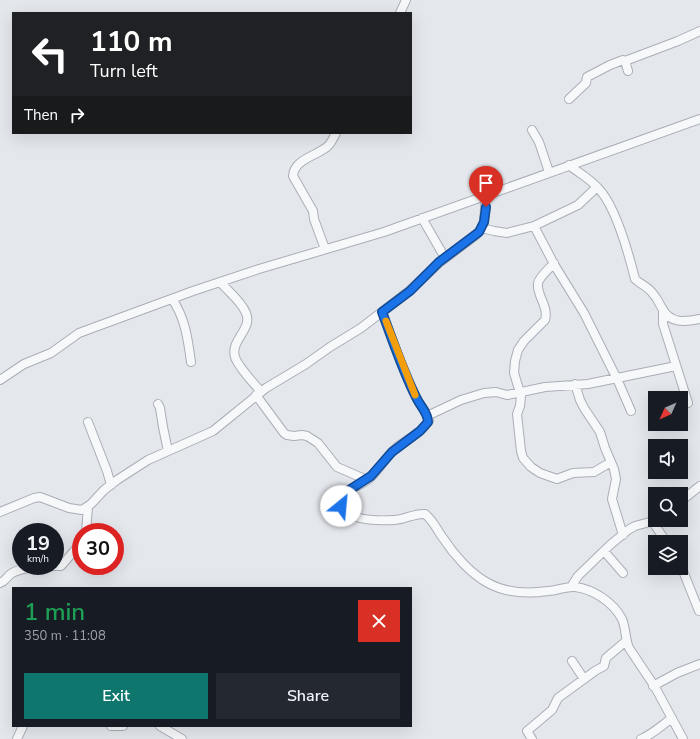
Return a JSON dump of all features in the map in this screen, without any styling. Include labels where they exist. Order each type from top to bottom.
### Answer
[{"type":"street","points":[[400,12],[406,0]]},
{"type":"street","points":[[569,99],[586,83],[587,77],[610,65],[678,42],[700,31]]},
{"type":"street","points":[[625,61],[628,70]]},
{"type":"street","points":[[0,380],[24,364],[51,353],[79,333],[220,282],[384,232],[486,194],[700,119]]},
{"type":"street","points":[[532,130],[549,172]]},
{"type":"street","points":[[326,249],[314,219],[313,211],[293,176],[293,171],[301,162],[329,146],[335,134]]},
{"type":"street","points":[[569,165],[597,187],[612,209],[630,258],[635,279],[648,287],[663,311],[670,319],[691,321],[700,320]]},
{"type":"street","points":[[482,228],[507,232],[534,226],[578,205],[597,187]]},
{"type":"street","points":[[0,512],[40,497],[77,510],[82,510],[88,507],[111,485],[148,460],[202,437],[212,431],[259,393],[306,364],[330,347],[352,335],[410,291],[445,258],[476,235],[482,228],[486,194]]},
{"type":"street","points":[[422,218],[445,258]]},
{"type":"street","points":[[534,226],[554,263],[584,312],[616,377],[631,412]]},
{"type":"street","points":[[554,263],[540,279],[538,285],[546,309],[545,320],[526,338],[518,350],[516,358],[514,373],[520,392],[521,402],[517,414],[523,458],[531,467],[546,476],[558,479],[573,473],[594,472],[611,462]]},
{"type":"street","points":[[220,282],[237,300],[248,318],[247,323],[234,347],[235,358],[284,433],[287,435],[307,436],[318,443],[337,467],[367,480]]},
{"type":"street","points":[[172,299],[180,313],[185,329],[191,362]]},
{"type":"street","points":[[663,311],[663,324],[684,391]]},
{"type":"street","points":[[382,312],[399,357],[417,400],[427,416],[428,422],[424,427],[396,448],[367,480],[343,494],[341,498],[341,506],[347,514],[360,518],[394,520],[425,514],[434,522],[444,539],[476,575],[495,587],[509,591],[526,592],[548,591],[571,587],[578,588],[591,592],[611,604],[622,620],[626,641],[654,686],[683,739]]},
{"type":"street","points":[[427,416],[461,400],[484,393],[496,392],[507,395],[545,387],[588,384],[616,377],[676,366]]},
{"type":"street","points":[[575,384],[584,408],[600,432],[611,462],[616,479],[612,500],[623,535]]},
{"type":"street","points":[[158,404],[168,451]]},
{"type":"street","points":[[88,422],[111,485]]},
{"type":"street","points":[[688,495],[700,486]]},
{"type":"street","points":[[87,523],[88,507]]},
{"type":"street","points":[[571,587],[578,576],[623,535],[633,527],[648,523]]},
{"type":"street","points":[[604,551],[623,572]]},
{"type":"street","points":[[64,563],[72,553]]},
{"type":"street","points":[[0,583],[2,583],[12,573]]},
{"type":"street","points":[[685,575],[700,611]]},
{"type":"street","points":[[532,739],[527,732],[552,710],[558,698],[604,666],[606,658],[626,641]]},
{"type":"street","points":[[572,661],[584,679]]},
{"type":"street","points":[[654,686],[677,673],[700,664]]},
{"type":"street","points":[[641,739],[652,734],[656,729],[672,718]]},
{"type":"street","points":[[17,739],[23,727]]},
{"type":"street","points":[[162,727],[182,739]]},
{"type":"slow traffic","points":[[386,321],[415,395]]},
{"type":"route","points":[[341,506],[341,498],[343,494],[367,480],[396,448],[420,431],[429,419],[417,400],[382,312],[410,291],[439,262],[479,232],[484,222],[486,207]]}]
